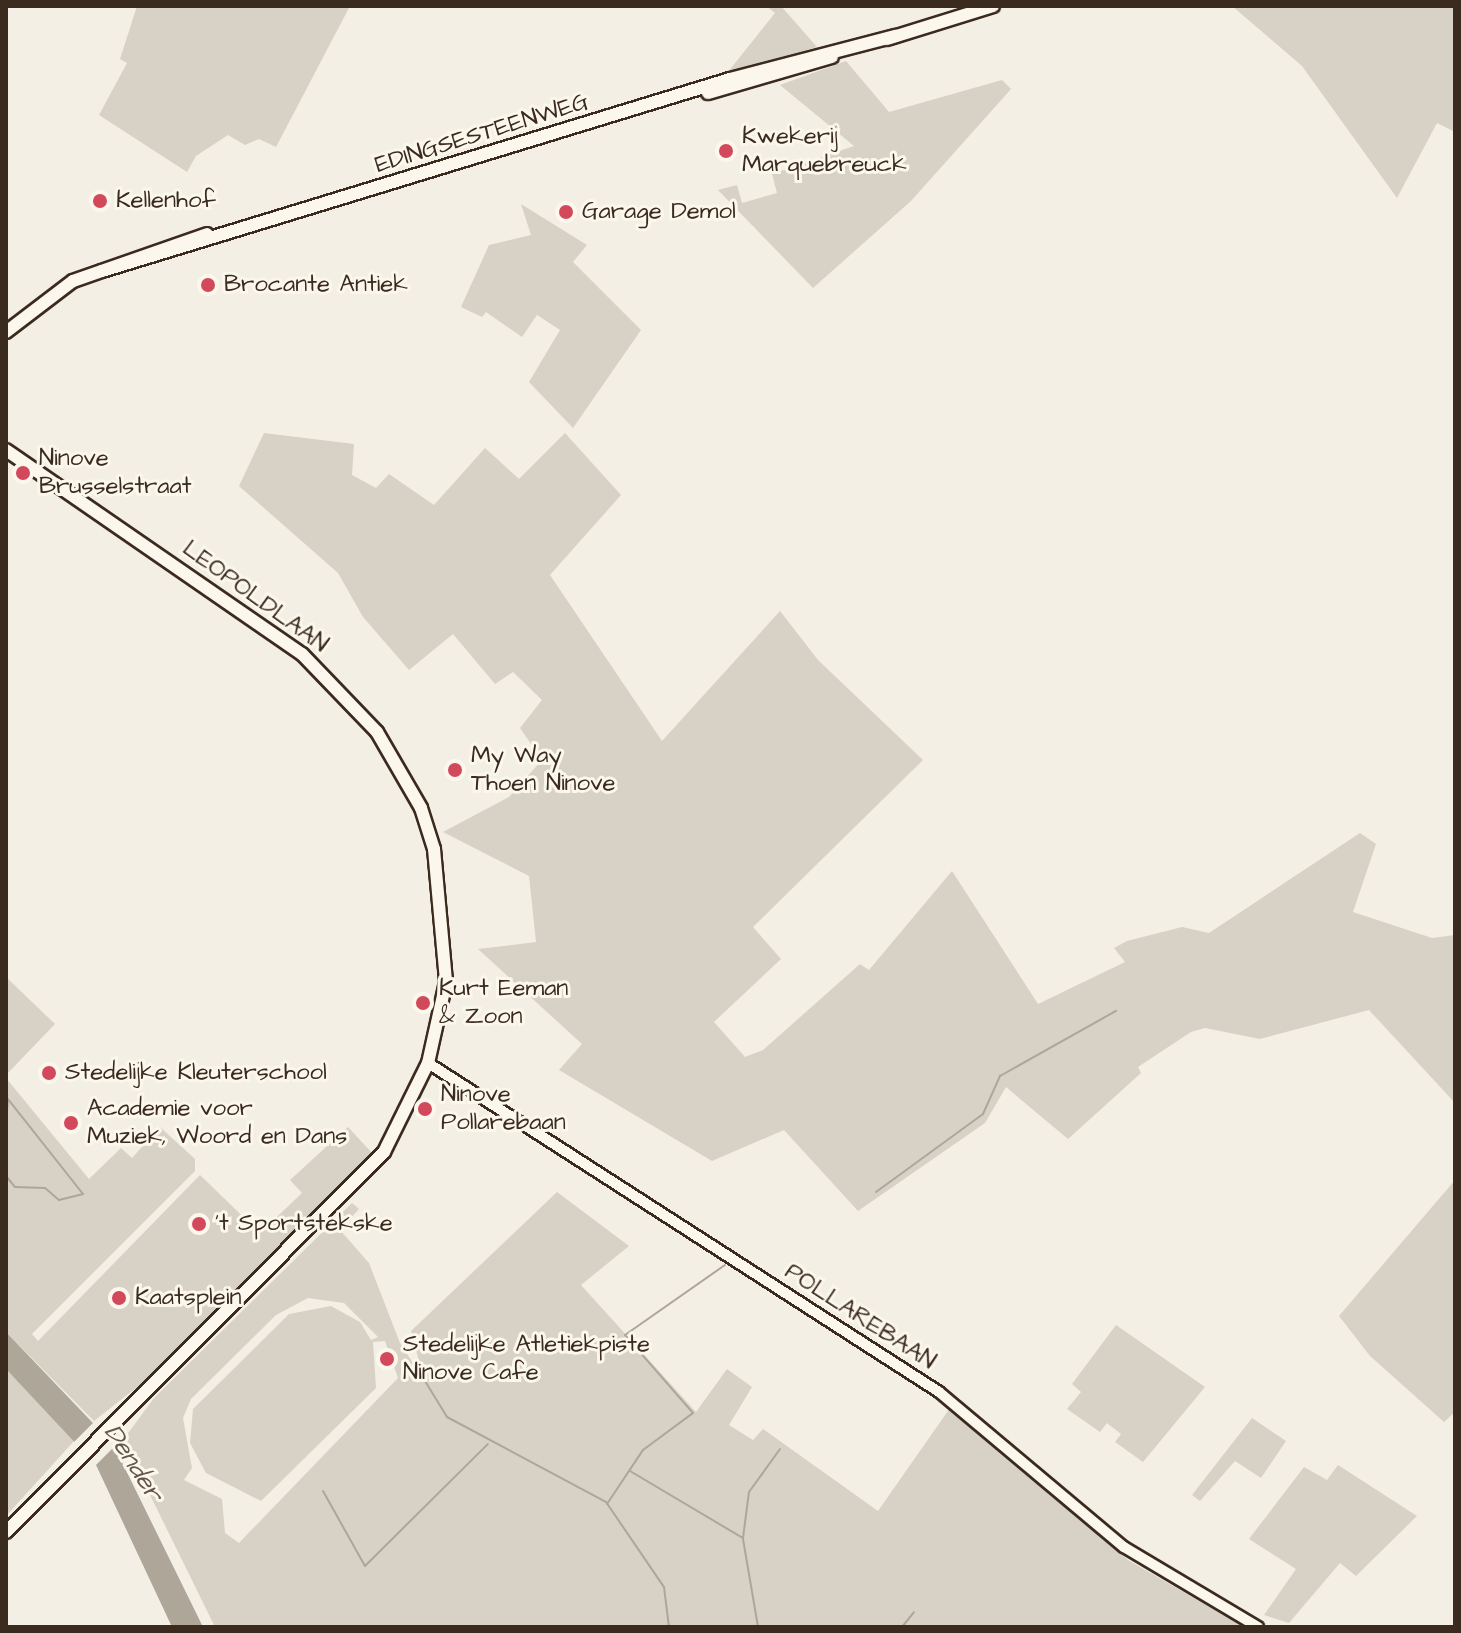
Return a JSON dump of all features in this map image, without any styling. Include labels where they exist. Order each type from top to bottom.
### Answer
[{"type":"main road","name":"EDINGSESTEENWEG","points":[[6,332],[45,297],[102,271],[993,6]]},
{"type":"main road","name":"LEOPOLDLAAN","points":[[6,450],[302,654],[377,732],[421,808],[446,918],[446,982],[428,1063],[407,1116],[367,1172],[6,1532]]},
{"type":"street","name":"POLLAREBAAN","points":[[428,1063],[939,1392],[1124,1547],[1256,1626]]},
{"type":"shaded area","points":[[137,6],[350,6],[276,147],[259,139],[245,145],[228,135],[196,156],[187,172],[99,115],[127,63],[120,59]]},
{"type":"shaded area","points":[[766,6],[781,6],[817,47],[728,72],[775,13]]},
{"type":"shaded area","points":[[1232,6],[1455,6],[1455,132],[1437,123],[1397,198],[1302,66]]},
{"type":"shaded area","points":[[846,61],[889,112],[1002,80],[1011,89],[911,201],[813,288],[718,190],[737,185],[742,203],[777,193],[772,174],[854,146],[780,85]]},
{"type":"shaded area","points":[[521,204],[587,245],[573,262],[641,330],[573,428],[529,382],[560,330],[537,315],[522,337],[486,312],[482,317],[461,307],[489,245],[531,235]]},
{"type":"shaded area","points":[[264,433],[354,444],[352,475],[376,488],[389,474],[434,505],[485,448],[519,479],[565,433],[621,495],[550,575],[662,741],[780,611],[818,660],[923,760],[753,927],[781,959],[714,1022],[745,1057],[763,1050],[860,964],[869,970],[952,871],[1038,1004],[1125,962],[1114,948],[1127,941],[1182,927],[1209,933],[1360,833],[1376,844],[1353,912],[1432,938],[1455,935],[1455,1103],[1369,1010],[1260,1039],[1205,1028],[1191,1032],[1138,1067],[1141,1073],[1068,1139],[1006,1087],[985,1123],[858,1211],[784,1130],[712,1161],[559,1070],[582,1044],[478,949],[536,942],[529,876],[443,832],[509,797],[542,760],[520,728],[542,700],[513,672],[495,684],[453,634],[409,670],[363,617],[338,573],[239,486]]},
{"type":"shaded area","points":[[6,977],[55,1024],[6,1075]]},
{"type":"shaded area","points":[[6,1078],[89,1179],[121,1148],[132,1158],[160,1127],[195,1159],[195,1171],[32,1334],[38,1341],[200,1175],[260,1233],[302,1193],[290,1180],[348,1127],[373,1154],[141,1384],[94,1421],[6,1332]]},
{"type":"shaded area","points":[[1455,1180],[1455,1412],[1444,1422],[1370,1356],[1339,1316]]},
{"type":"shaded area","points":[[557,1192],[629,1246],[581,1285],[696,1412],[727,1369],[752,1387],[729,1425],[753,1440],[763,1429],[878,1511],[950,1408],[1128,1560],[1244,1627],[215,1627],[123,1440],[154,1398],[352,1203],[359,1209],[340,1230],[369,1263],[400,1343],[424,1380],[411,1331]],"holes":[[[308,1298],[344,1303],[378,1337],[371,1340],[360,1322],[331,1306],[289,1314],[193,1409],[190,1443],[206,1473],[261,1501],[376,1388],[373,1342],[385,1341],[398,1378],[239,1543],[225,1533],[222,1499],[184,1480],[192,1468],[183,1418],[191,1399],[276,1315]]]},
{"type":"shaded area","points":[[1116,1325],[1205,1387],[1143,1462],[1115,1442],[1121,1434],[1107,1423],[1100,1432],[1067,1409],[1081,1392],[1072,1384]]},
{"type":"shaded area","points":[[6,1332],[113,1444],[203,1627],[172,1627],[96,1465],[6,1369]]},
{"type":"shaded area","points":[[6,1369],[75,1440],[6,1516]]},
{"type":"shaded area","points":[[1252,1418],[1286,1441],[1261,1478],[1235,1461],[1200,1501],[1192,1495]]},
{"type":"shaded area","points":[[1338,1465],[1417,1516],[1356,1576],[1340,1563],[1289,1623],[1264,1615],[1296,1569],[1249,1539],[1304,1467],[1327,1480]]},
{"type":"pier","points":[[98,1418],[118,1443],[93,1468],[73,1443]]},
{"type":"waterway","points":[[876,1192],[983,1114],[1000,1076],[1116,1011]]},
{"type":"waterway","points":[[6,1176],[15,1187],[45,1188],[59,1200],[83,1194],[8,1099]]},
{"type":"waterway","points":[[6,1122],[8,1100]]},
{"type":"waterway","points":[[6,1153],[6,1159]]},
{"type":"waterway","points":[[607,1504],[643,1450],[693,1413],[625,1335],[725,1265]]},
{"type":"waterway","points":[[425,1381],[447,1417],[606,1502],[664,1587],[669,1627]]},
{"type":"waterway","points":[[323,1491],[365,1566],[488,1444]]},
{"type":"waterway","points":[[630,1471],[743,1538],[749,1492],[780,1449]]},
{"type":"waterway","points":[[743,1539],[758,1627]]},
{"type":"waterway","points":[[902,1627],[914,1612]]},
{"type":"place","name":"Kwekerij Marquebreuck","points":[[726,151]]},
{"type":"place","name":"Kellenhof","points":[[100,201]]},
{"type":"place","name":"Garage Demol","points":[[566,212]]},
{"type":"place","name":"Brocante Antiek","points":[[208,285]]},
{"type":"place","name":"Ninove Brusselstraat","points":[[23,473]]},
{"type":"place","name":"My Way Thoen Ninove","points":[[455,770]]},
{"type":"place","name":"Kurt Eeman & Zoon","points":[[423,1003]]},
{"type":"place","name":"Stedelijke Kleuterschool","points":[[49,1073]]},
{"type":"place","name":"Ninove Pollarebaan","points":[[425,1109]]},
{"type":"place","name":"Academie voor Muziek, Woord en Dans","points":[[71,1123]]},
{"type":"place","name":"'t Sportstekske","points":[[199,1224]]},
{"type":"place","name":"Kaatsplein","points":[[119,1298]]},
{"type":"place","name":"Stedelijke Atletiekpiste Ninove Cafe","points":[[387,1359]]},
{"type":"water label","name":"Dender","points":[[133,1463]]}]
